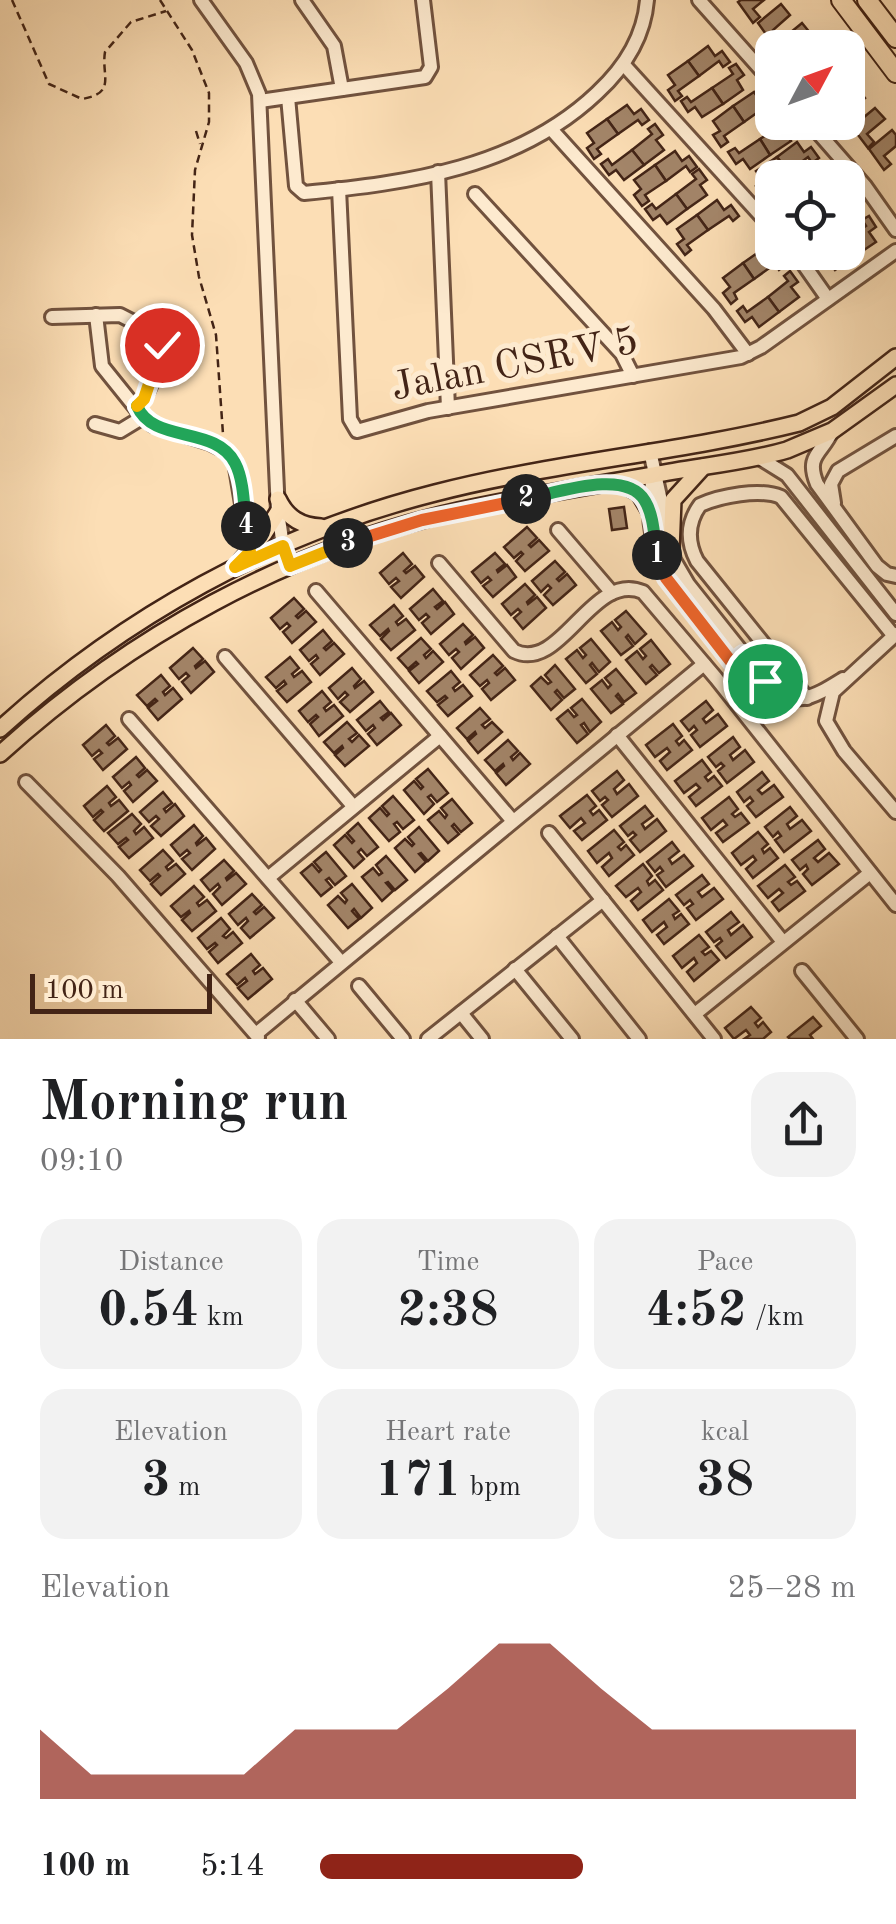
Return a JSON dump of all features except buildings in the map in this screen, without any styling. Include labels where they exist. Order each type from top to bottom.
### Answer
[{"type":"highway","points":[[840,0],[896,73]]},
{"type":"highway","points":[[867,0],[896,38]]},
{"type":"main road","points":[[0,728],[101,646],[156,610],[283,546],[433,493],[799,423],[832,407],[896,357]]},
{"type":"main road","points":[[0,754],[69,694],[132,650],[214,601],[290,566],[422,520],[787,450],[832,430],[896,385]]},
{"type":"main road","points":[[672,550],[673,500],[703,467]]},
{"type":"main road","points":[[617,482],[639,493],[651,513]]},
{"type":"main road","points":[[235,567],[250,552],[278,506],[308,526],[328,528]]},
{"type":"street","points":[[201,0],[246,63],[260,101],[278,506],[290,566]]},
{"type":"street","points":[[302,0],[334,46],[342,90]]},
{"type":"street","points":[[260,101],[430,73],[423,0]]},
{"type":"street","points":[[288,97],[299,190],[304,193],[438,172],[498,156],[551,129],[588,102],[624,65],[642,28],[647,0]]},
{"type":"street","points":[[700,0],[755,63]]},
{"type":"street","points":[[624,65],[755,209]]},
{"type":"street","points":[[261,127],[289,126]]},
{"type":"street","points":[[551,129],[714,309],[748,354]]},
{"type":"street","points":[[825,140],[865,186],[896,230]]},
{"type":"street","points":[[438,172],[448,408]]},
{"type":"street","name":"Jalan CSRV 5","points":[[339,189],[351,425],[360,432],[448,408],[748,354],[896,250]]},
{"type":"street","points":[[475,194],[622,354],[633,376]]},
{"type":"street","points":[[807,270],[828,300]]},
{"type":"street","points":[[96,315],[102,366],[140,412],[153,425],[224,450],[238,469],[250,552]]},
{"type":"street","points":[[52,317],[124,316],[156,331],[161,338],[140,412],[120,431],[96,424]]},
{"type":"street","points":[[832,430],[811,464],[817,484],[878,566],[896,576]]},
{"type":"street","points":[[835,511],[831,484],[838,472],[896,436]]},
{"type":"street","points":[[650,450],[672,550],[688,584],[738,658]]},
{"type":"street","points":[[654,474],[651,513],[658,558],[666,578],[716,642],[778,694],[807,698],[843,679],[894,634],[896,614],[786,475],[758,457]]},
{"type":"street","points":[[807,698],[693,553],[690,522],[700,506],[770,493],[781,498],[894,634]]},
{"type":"street","points":[[558,530],[612,593]]},
{"type":"street","points":[[438,564],[514,651],[524,656],[541,654],[612,593],[634,588],[643,592],[896,905]]},
{"type":"street","points":[[316,592],[512,820]]},
{"type":"street","points":[[26,782],[107,864],[258,1036],[340,961],[617,735],[702,661],[716,642]]},
{"type":"street","points":[[225,657],[353,806]]},
{"type":"street","points":[[716,678],[738,658]]},
{"type":"street","points":[[843,679],[830,698],[826,721],[844,750],[896,812]]},
{"type":"street","points":[[129,719],[340,961]]},
{"type":"street","points":[[617,735],[783,942]]},
{"type":"street","points":[[268,878],[440,736]]},
{"type":"street","points":[[549,833],[695,1014],[706,1036]]},
{"type":"street","points":[[695,1014],[870,873]]},
{"type":"street","points":[[428,1039],[603,900]]},
{"type":"street","points":[[556,936],[639,1039]]},
{"type":"street","points":[[516,969],[572,1039]]},
{"type":"street","points":[[802,971],[856,1039]]},
{"type":"street","points":[[359,986],[403,1039]]},
{"type":"street","points":[[295,1000],[328,1039]]},
{"type":"street","points":[[461,1012],[482,1039]]},
{"type":"path","points":[[12,0],[49,84],[82,99],[92,98],[103,88],[107,79],[106,52],[125,28],[137,18],[166,11]]},
{"type":"path","points":[[160,0],[192,50],[209,93],[209,122],[200,146],[192,194],[192,235],[218,351],[224,450]]},
{"type":"path","points":[[196,132],[200,146]]},
{"type":"route","points":[[162,345],[144,399],[136,406],[153,425],[224,450],[235,462],[250,552],[235,567],[283,546],[290,566],[422,520],[617,482],[644,499],[651,513],[661,569],[670,585],[732,663],[743,654],[765,681]]}]
